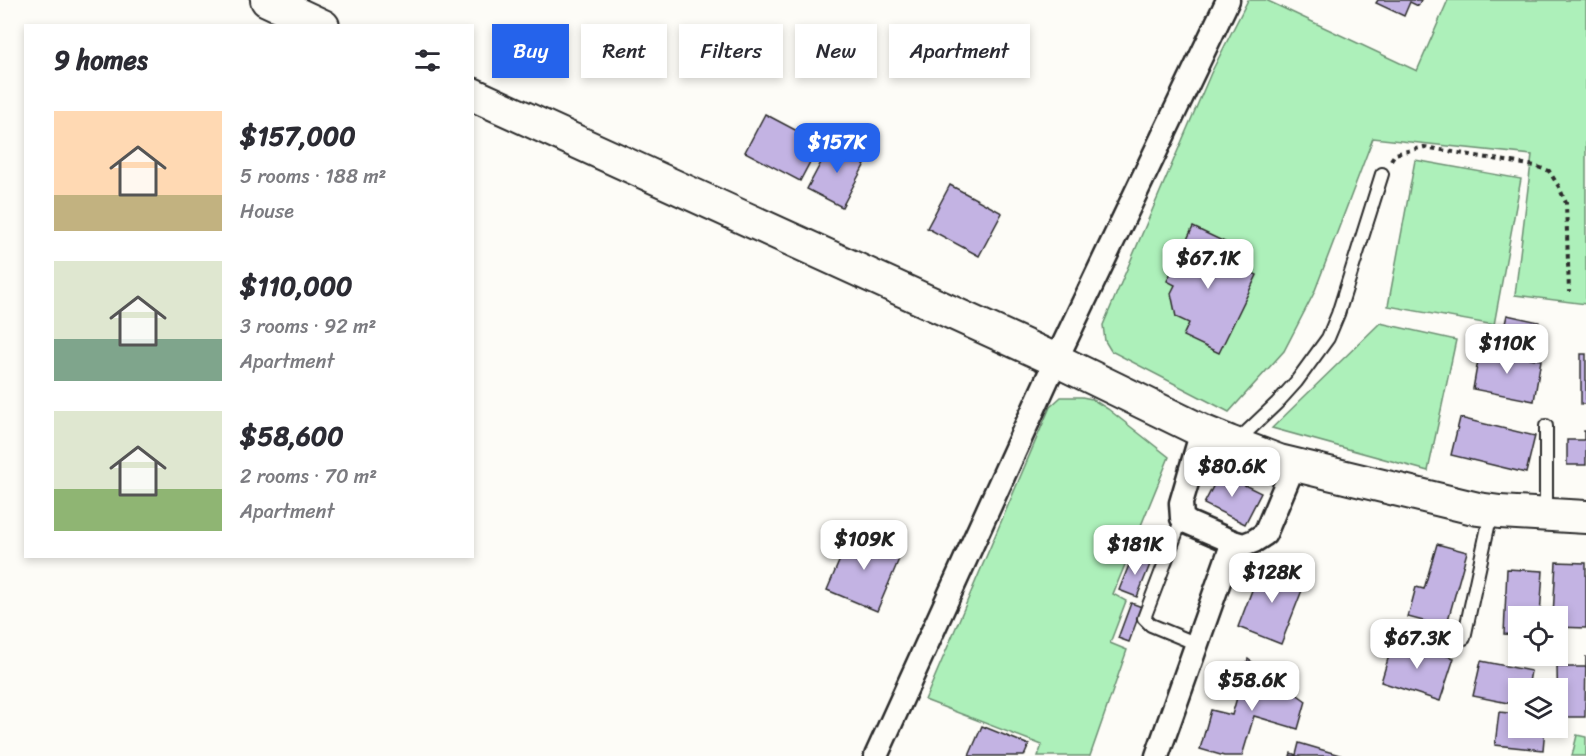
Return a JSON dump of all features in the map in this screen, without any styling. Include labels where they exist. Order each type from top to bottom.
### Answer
[{"type":"street","points":[[267,0],[319,24]]},
{"type":"street","points":[[876,756],[1056,360],[1228,0]]},
{"type":"street","points":[[474,95],[1056,360],[1202,431],[1254,453],[1454,504],[1492,511],[1586,517]]},
{"type":"street","points":[[1202,431],[1181,503],[1182,518],[1189,524],[1233,542],[1244,544],[1266,534],[1294,465]]},
{"type":"street","points":[[1157,756],[1233,542]]},
{"type":"lane","points":[[1234,444],[1277,403],[1328,338],[1338,314],[1382,174]]},
{"type":"lane","points":[[1546,426],[1546,515]]},
{"type":"lane","points":[[1464,638],[1492,511]]},
{"type":"lane","points":[[1182,518],[1144,618],[1151,625],[1197,644]]},
{"type":"path","points":[[1382,174],[1395,154],[1425,147],[1535,166],[1550,171],[1566,203],[1569,292]]},
{"type":"green space","points":[[1248,0],[1266,0],[1417,71],[1448,0],[1586,0],[1586,304],[1515,295],[1532,155],[1373,138],[1314,293],[1284,351],[1229,412],[1111,351],[1105,341],[1103,325],[1211,73]]},
{"type":"green space","points":[[1415,160],[1521,179],[1494,325],[1388,306]]},
{"type":"green space","points":[[1380,323],[1456,340],[1428,471],[1272,428]]},
{"type":"green space","points":[[1061,397],[1092,399],[1169,457],[1113,594],[1126,601],[1110,643],[1127,650],[1090,756],[1038,756],[1042,745],[925,700],[1050,407]]},
{"type":"green space","points":[[1577,735],[1586,737],[1586,756],[1572,756]]},
{"type":"building","points":[[1378,0],[1421,0],[1418,6],[1410,2],[1404,16],[1376,3]]},
{"type":"building","points":[[765,114],[820,143],[800,181],[745,152]]},
{"type":"building","points":[[832,142],[867,160],[842,207],[807,189]]},
{"type":"building","points":[[950,185],[1002,213],[979,256],[927,228]]},
{"type":"building","points":[[1193,227],[1231,245],[1223,259],[1257,275],[1219,353],[1183,336],[1189,323],[1176,317],[1171,293],[1175,285],[1167,281]]},
{"type":"building","points":[[1507,315],[1539,322],[1534,348],[1501,341]]},
{"type":"building","points":[[1480,349],[1541,360],[1534,401],[1473,389]]},
{"type":"building","points":[[1581,354],[1586,354],[1586,404],[1581,404]]},
{"type":"building","points":[[1460,418],[1535,436],[1526,473],[1451,455]]},
{"type":"building","points":[[1584,431],[1586,431],[1586,465],[1567,465],[1567,440],[1584,440]]},
{"type":"building","points":[[1220,473],[1261,493],[1245,524],[1204,504]]},
{"type":"building","points":[[852,531],[902,552],[877,611],[827,590]]},
{"type":"building","points":[[1437,544],[1467,552],[1446,627],[1408,617],[1416,587],[1424,589]]},
{"type":"building","points":[[1133,555],[1151,562],[1137,597],[1119,590]]},
{"type":"building","points":[[1556,562],[1586,563],[1586,628],[1568,627],[1568,606],[1554,606]]},
{"type":"building","points":[[1262,564],[1306,580],[1281,644],[1238,627]]},
{"type":"building","points":[[1507,569],[1543,571],[1541,606],[1508,606],[1508,634],[1504,634]]},
{"type":"building","points":[[1131,603],[1142,607],[1129,642],[1118,638]]},
{"type":"building","points":[[1394,639],[1454,658],[1440,701],[1381,682]]},
{"type":"building","points":[[1248,659],[1306,701],[1298,729],[1254,716],[1242,756],[1224,756],[1200,749],[1211,710],[1232,715]]},
{"type":"building","points":[[1481,661],[1531,671],[1530,678],[1508,678],[1508,703],[1473,696]]},
{"type":"building","points":[[1557,667],[1586,667],[1585,717],[1568,717],[1568,678],[1557,678]]},
{"type":"building","points":[[1499,712],[1508,713],[1508,738],[1544,738],[1543,750],[1495,745]]},
{"type":"building","points":[[982,726],[1029,745],[1024,756],[969,756]]},
{"type":"building","points":[[1299,743],[1343,756],[1290,756],[1291,753],[1296,755]]}]
